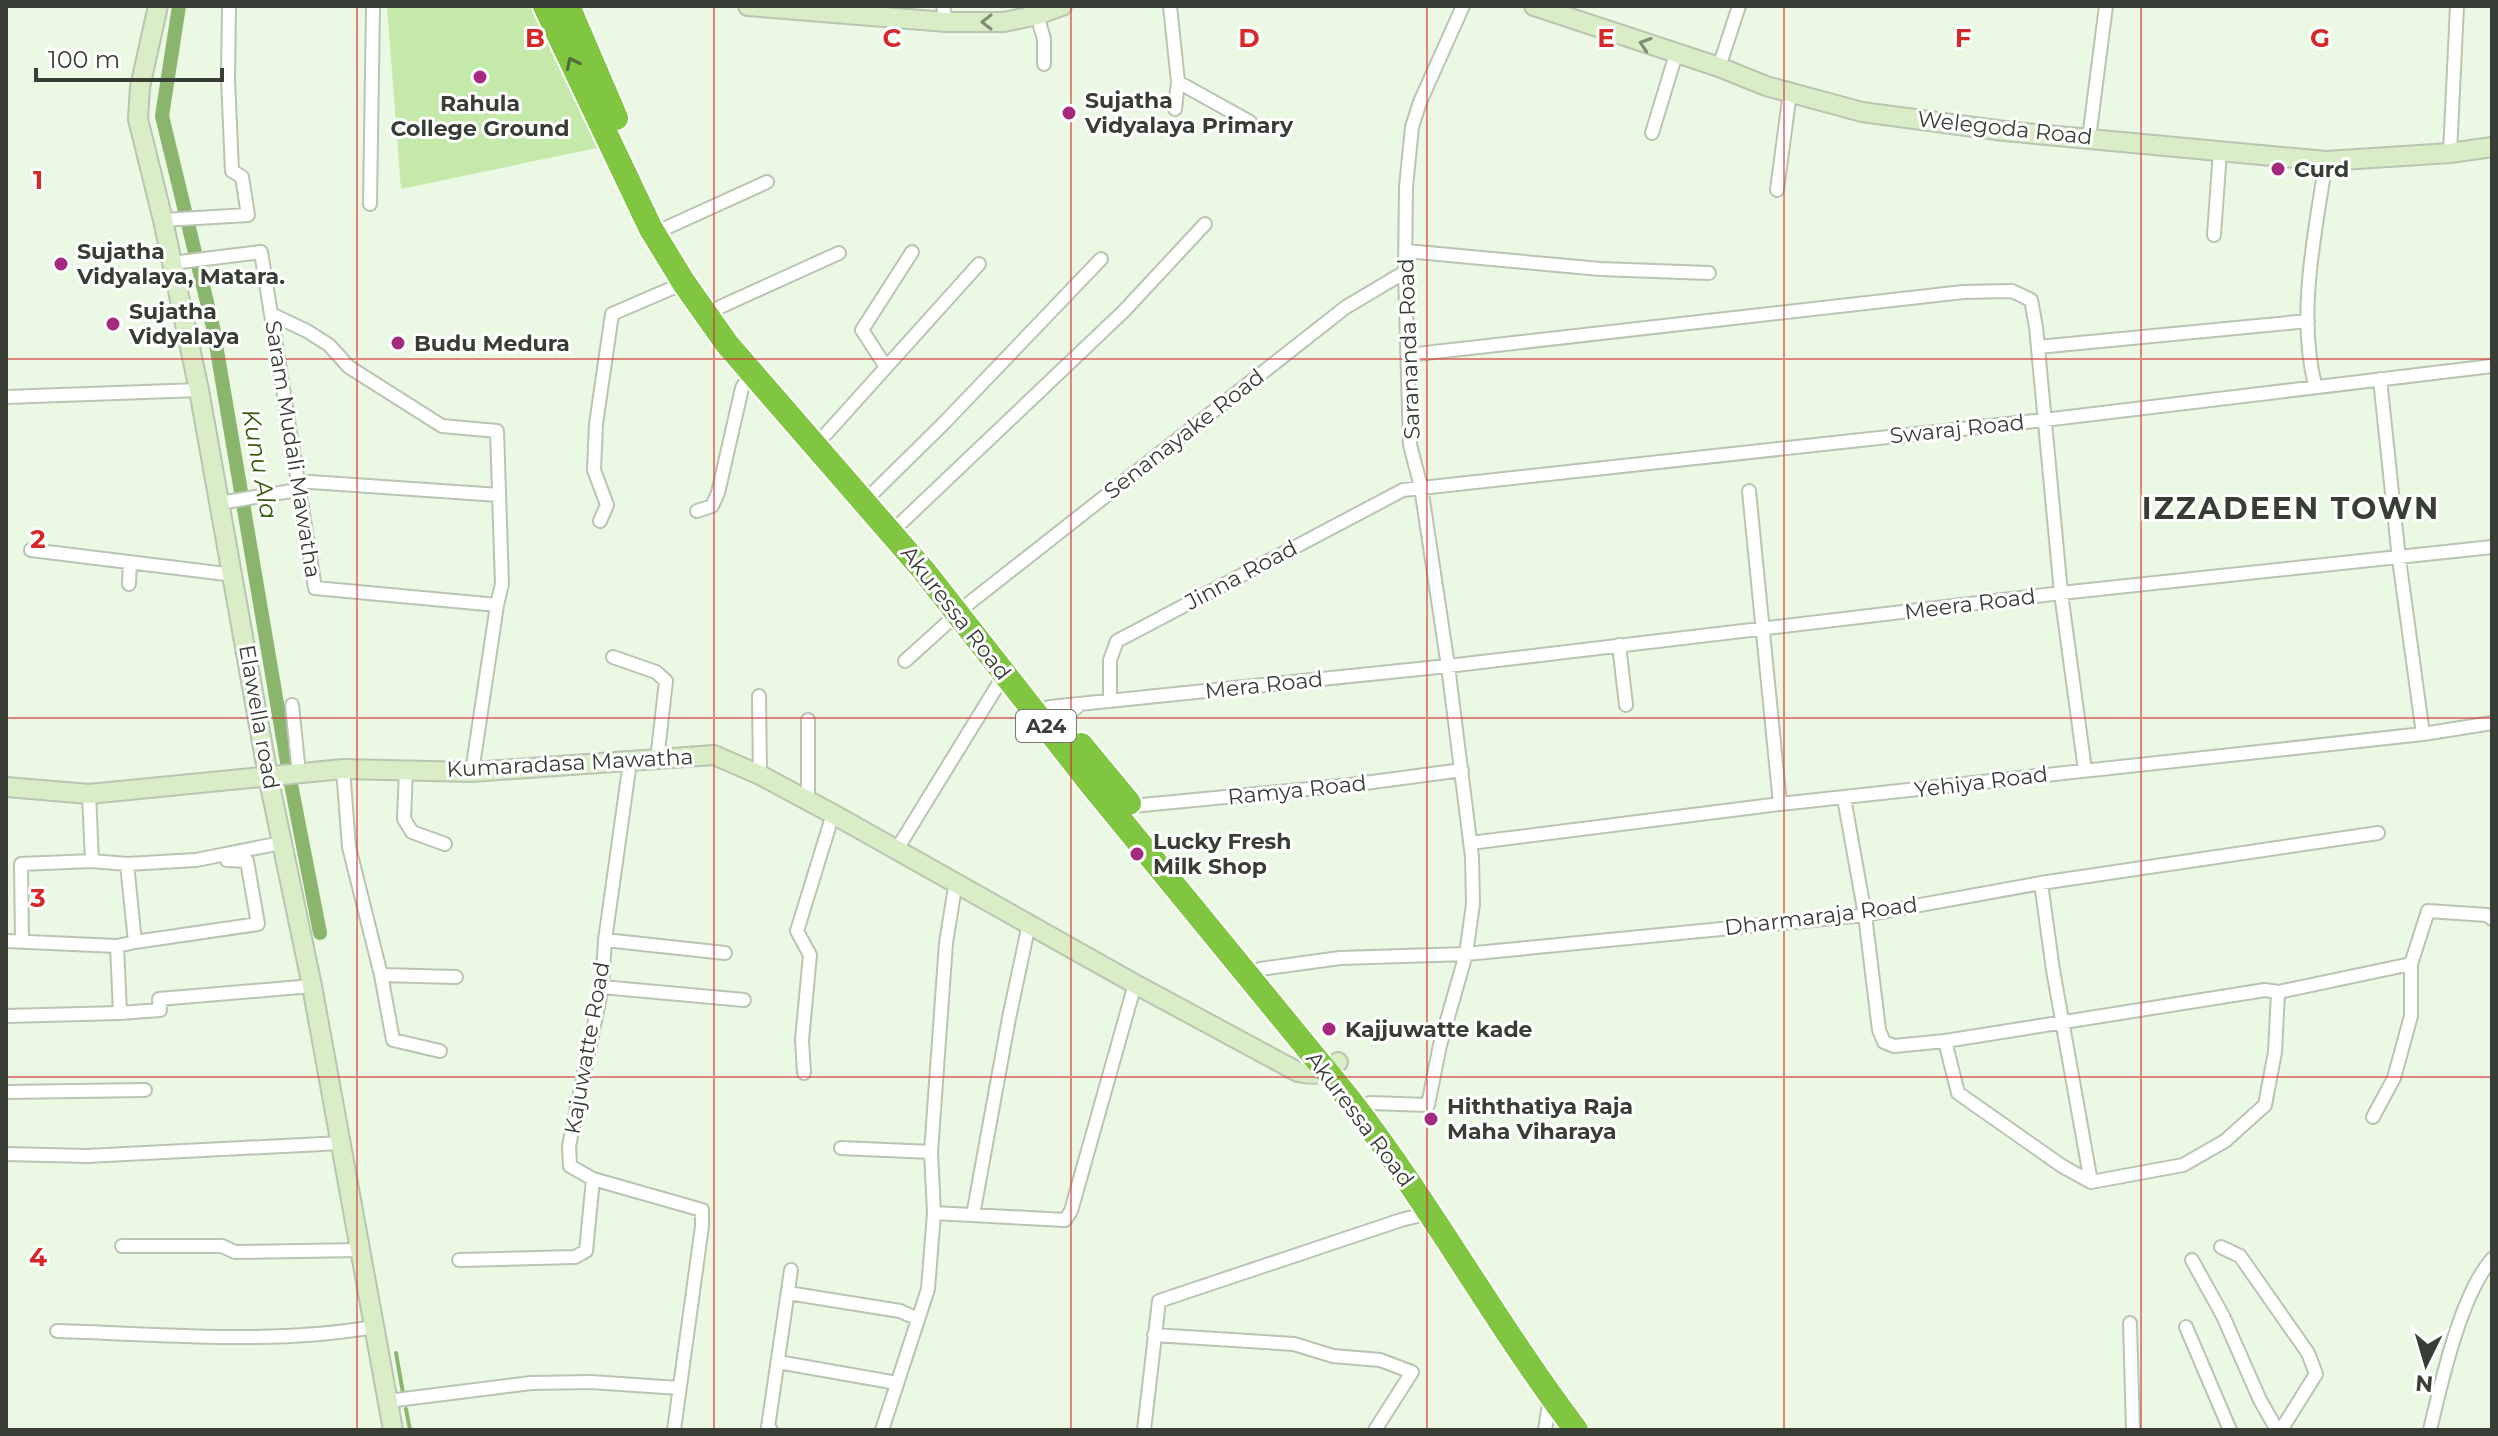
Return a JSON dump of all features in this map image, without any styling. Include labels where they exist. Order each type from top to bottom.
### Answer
[{"type":"highway","name":"Akuressa Road","points":[[545,6],[651,229],[684,283],[750,374],[851,476],[874,492],[902,522],[1004,675],[1132,806],[1260,969],[1332,1067],[1429,1213],[1593,1430]]},
{"type":"highway","name":"Akuressa Road","points":[[568,6],[639,172],[697,278],[761,362],[826,434],[851,476],[924,571],[962,609],[1332,1067],[1370,1103],[1419,1170],[1550,1396],[1576,1430]]},
{"type":"street","name":"Elawella road","points":[[158,6],[140,87],[138,119],[199,390],[268,776],[312,986],[393,1430]]},
{"type":"street","points":[[163,220],[248,215],[242,177],[232,171],[229,6]]},
{"type":"street","points":[[370,204],[373,6]]},
{"type":"street","points":[[748,6],[944,14],[1004,22],[1062,6]]},
{"type":"street","points":[[1170,6],[1178,82],[1175,109]]},
{"type":"street","name":"Sarananda Road","points":[[1370,1103],[1428,1105],[1440,1045],[1466,954],[1473,904],[1470,843],[1448,666],[1421,487],[1410,445],[1405,272],[1406,187],[1412,127],[1463,6]]},
{"type":"street","name":"Welegoda Road","points":[[1534,6],[1790,92],[1862,112],[2004,131],[2326,161],[2450,153],[2492,147]]},
{"type":"street","points":[[1719,67],[1739,6]]},
{"type":"street","points":[[2089,138],[2106,6]]},
{"type":"street","points":[[2450,153],[2457,6]]},
{"type":"street","points":[[1037,15],[1044,39],[1044,64]]},
{"type":"street","points":[[1652,133],[1676,54]]},
{"type":"street","points":[[1178,82],[1250,122]]},
{"type":"street","points":[[1777,190],[1790,92]]},
{"type":"street","points":[[2214,235],[2220,151]]},
{"type":"street","points":[[2315,385],[2309,359],[2308,321],[2315,236],[2326,161]]},
{"type":"street","points":[[668,227],[767,182]]},
{"type":"street","points":[[902,522],[1124,311],[1205,224]]},
{"type":"street","points":[[1406,251],[1600,269],[1709,273]]},
{"type":"street","name":"Saram Mudali Mawatha","points":[[172,263],[261,252],[315,588],[497,605]]},
{"type":"street","points":[[886,367],[862,330],[912,252]]},
{"type":"street","points":[[720,307],[839,253]]},
{"type":"street","points":[[874,492],[1101,259]]},
{"type":"street","points":[[826,434],[979,264]]},
{"type":"street","name":"Senanayake Road","points":[[905,661],[962,609],[1346,307],[1405,272]]},
{"type":"street","points":[[600,521],[607,505],[594,470],[596,424],[612,314],[684,283]]},
{"type":"street","points":[[1408,355],[1963,292],[2012,291],[2031,300],[2061,593],[2085,770]]},
{"type":"street","points":[[271,314],[329,345],[349,367],[442,426],[497,431],[502,584],[472,772]]},
{"type":"street","points":[[2038,347],[2308,321]]},
{"type":"street","name":"Swaraj Road","points":[[1421,487],[2044,420],[2492,366]]},
{"type":"street","points":[[697,511],[712,506],[718,493],[742,388],[750,374]]},
{"type":"street","points":[[2380,379],[2399,559],[2423,734]]},
{"type":"street","points":[[6,397],[199,390]]},
{"type":"street","points":[[220,503],[297,486],[499,495]]},
{"type":"street","name":"Jinna Road","points":[[1110,701],[1110,660],[1117,641],[1403,490],[1421,487]]},
{"type":"street","points":[[1749,491],[1780,804]]},
{"type":"street","name":"Meera Road","points":[[1448,666],[2061,593],[2492,547]]},
{"type":"street","points":[[31,550],[234,575]]},
{"type":"street","points":[[129,584],[130,562]]},
{"type":"street","points":[[1619,645],[1626,705]]},
{"type":"street","points":[[613,657],[656,672],[666,681],[657,760]]},
{"type":"street","name":"Mera Road","points":[[1049,718],[1080,704],[1448,666]]},
{"type":"street","points":[[897,849],[1004,675]]},
{"type":"street","points":[[759,696],[760,775]]},
{"type":"street","points":[[292,705],[299,773]]},
{"type":"street","points":[[808,720],[808,800]]},
{"type":"street","name":"Yehiya Road","points":[[1470,843],[1780,804],[2423,734],[2492,723]]},
{"type":"street","name":"Kumaradasa Mawatha","points":[[6,787],[89,794],[343,769],[472,772],[714,755],[808,800],[1298,1072],[1313,1075],[1332,1067]]},
{"type":"street","name":"Kajuwatte Road","points":[[593,1179],[570,1166],[569,1146],[602,987],[605,940],[630,762]]},
{"type":"street","points":[[343,769],[349,847],[381,975],[393,1040],[440,1051]]},
{"type":"street","points":[[406,769],[404,819],[412,832],[445,844]]},
{"type":"street","name":"Ramya Road","points":[[1132,806],[1350,785],[1462,770]]},
{"type":"street","points":[[89,794],[92,861]]},
{"type":"street","points":[[1844,798],[1865,915],[1879,1030],[1884,1042],[1894,1046],[1945,1041],[2265,990],[2278,992],[2411,964]]},
{"type":"street","points":[[804,1073],[802,1040],[810,955],[797,931],[833,814]]},
{"type":"street","name":"Dharmaraja Road","points":[[1260,969],[1340,958],[1466,954],[1865,915],[2041,883],[2378,833]]},
{"type":"street","points":[[22,940],[21,864],[92,861],[127,864],[196,860],[281,843]]},
{"type":"street","points":[[6,941],[117,946],[258,924],[247,861],[227,860],[225,854]]},
{"type":"street","points":[[127,864],[135,942]]},
{"type":"street","points":[[882,1430],[928,1289],[934,1213],[931,1152],[946,943],[956,881]]},
{"type":"street","points":[[2041,883],[2091,1182]]},
{"type":"street","points":[[2373,1117],[2394,1078],[2411,1016],[2411,964],[2428,911],[2487,915],[2492,919]]},
{"type":"street","points":[[973,1215],[1029,924]]},
{"type":"street","points":[[605,940],[725,953]]},
{"type":"street","points":[[117,946],[120,1013]]},
{"type":"street","points":[[381,975],[456,977]]},
{"type":"street","points":[[934,1213],[1065,1220],[1071,1211],[1135,984]]},
{"type":"street","points":[[6,1016],[160,1010],[159,999],[312,986]]},
{"type":"street","points":[[602,987],[744,1000]]},
{"type":"street","points":[[1945,1041],[1958,1093],[2062,1166],[2091,1182],[2183,1165],[2225,1141],[2265,1105],[2275,1052],[2278,992]]},
{"type":"street","points":[[6,1092],[145,1090]]},
{"type":"street","points":[[6,1154],[87,1156],[341,1143]]},
{"type":"street","points":[[841,1148],[931,1152]]},
{"type":"street","points":[[459,1260],[575,1257],[586,1251],[593,1179],[702,1210],[674,1430]]},
{"type":"street","points":[[1144,1430],[1159,1301],[1429,1213]]},
{"type":"street","points":[[122,1246],[222,1246],[235,1252],[360,1250]]},
{"type":"street","points":[[2192,1260],[2223,1316],[2260,1400],[2279,1430],[2316,1374],[2308,1353],[2240,1256],[2221,1247]]},
{"type":"street","points":[[2430,1430],[2445,1368],[2480,1273],[2492,1259]]},
{"type":"street","points":[[771,1430],[768,1427],[791,1270]]},
{"type":"street","points":[[788,1293],[900,1311],[918,1319]]},
{"type":"street","points":[[2130,1323],[2133,1430]]},
{"type":"street","points":[[57,1331],[279,1337],[332,1335],[374,1327]]},
{"type":"street","points":[[2186,1327],[2230,1430]]},
{"type":"street","points":[[1154,1335],[1294,1344],[1333,1356],[1380,1360],[1412,1372],[1375,1430]]},
{"type":"street","points":[[778,1362],[897,1383]]},
{"type":"street","points":[[388,1401],[531,1383],[591,1382],[679,1388]]},
{"type":"street","points":[[1545,1430],[1550,1396]]},
{"type":"green space","name":"Rahula College Ground","points":[[387,6],[537,6],[597,148],[401,189]]},
{"type":"waterway","name":"Kunu Ala","points":[[179,6],[162,116],[213,327],[289,774],[320,933]]},
{"type":"waterway","points":[[396,1353],[403,1393]]},
{"type":"waterway","points":[[406,1409],[410,1430]]},
{"type":"place","name":"Rahula College Ground","points":[[480,77]]},
{"type":"place","name":"Sujatha Vidyalaya Primary","points":[[1069,113]]},
{"type":"place","name":"Curd","points":[[2278,169]]},
{"type":"place","name":"Sujatha Vidyalaya, Matara.","points":[[61,264]]},
{"type":"place","name":"Sujatha Vidyalaya","points":[[113,324]]},
{"type":"place","name":"Budu Medura","points":[[398,343]]},
{"type":"place","name":"Lucky Fresh Milk Shop","points":[[1137,854]]},
{"type":"place","name":"Kajjuwatte kade","points":[[1329,1029]]},
{"type":"place","name":"Hiththatiya Raja Maha Viharaya","points":[[1431,1119]]},
{"type":"district","name":"IZZADEEN TOWN","points":[[2291,508]]}]
